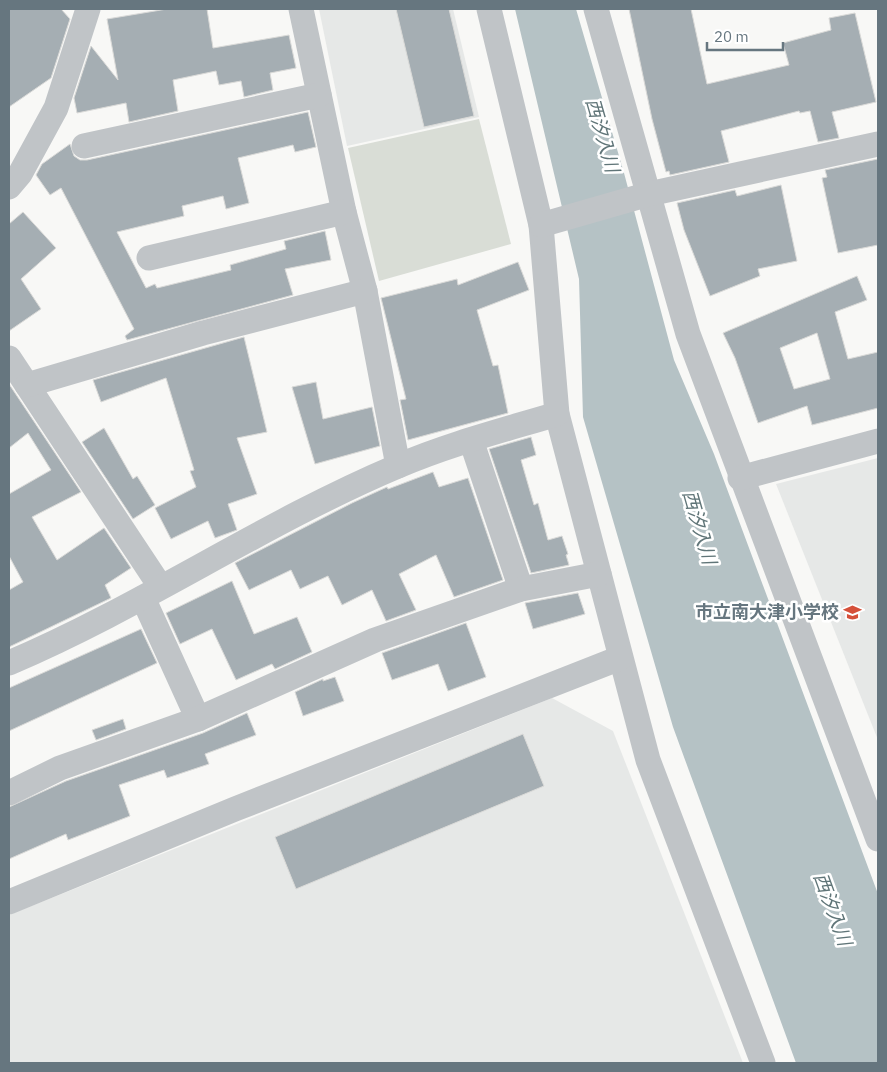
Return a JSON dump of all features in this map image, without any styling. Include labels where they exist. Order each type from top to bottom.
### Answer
[{"type":"street","points":[[9,187],[20,174],[56,108],[90,9]]},
{"type":"street","points":[[301,9],[344,212],[365,290],[398,466]]},
{"type":"street","points":[[488,9],[541,225],[557,414],[620,658],[648,760],[763,1063]]},
{"type":"street","points":[[596,9],[688,334],[740,478],[878,839]]},
{"type":"street","points":[[84,146],[319,95]]},
{"type":"street","points":[[541,225],[649,194],[878,144]]},
{"type":"street","points":[[149,258],[344,212]]},
{"type":"street","points":[[27,385],[203,333],[365,290]]},
{"type":"street","points":[[9,358],[151,592],[198,719]]},
{"type":"street","points":[[9,663],[70,637],[273,526],[398,466],[471,440],[557,414]]},
{"type":"street","points":[[471,440],[521,589]]},
{"type":"street","points":[[740,478],[878,440]]},
{"type":"street","points":[[9,794],[60,768],[198,719],[376,640],[521,589],[599,574]]},
{"type":"street","points":[[9,902],[235,809],[620,658]]},
{"type":"shaded area","points":[[319,9],[453,9],[479,117],[347,146]]},
{"type":"shaded area","points":[[479,119],[511,244],[379,281],[348,148]]},
{"type":"shaded area","name":"市立南大津小学校","points":[[878,458],[878,740],[776,484]]},
{"type":"shaded area","points":[[552,698],[613,731],[743,1063],[9,1063],[9,915]]},
{"type":"water","name":"西汐入川","points":[[515,9],[576,9],[624,173],[674,360],[714,454],[878,894],[878,1063],[796,1063],[673,727],[583,417],[579,279]]},
{"type":"building","points":[[9,9],[61,9],[70,19],[51,78],[9,107]]},
{"type":"building","points":[[167,9],[207,9],[213,48],[289,35],[296,68],[270,73],[273,90],[244,97],[241,81],[219,85],[216,71],[173,80],[178,111],[129,122],[126,103],[77,113],[74,98],[91,46],[118,80],[107,19]]},
{"type":"building","points":[[396,9],[449,9],[474,116],[424,127]]},
{"type":"building","points":[[629,9],[691,9],[707,84],[789,65],[783,43],[831,30],[829,18],[855,13],[876,102],[832,112],[839,138],[818,142],[810,111],[800,113],[799,111],[721,131],[729,162],[670,175],[669,171],[666,172],[652,119]]},
{"type":"building","points":[[308,112],[316,147],[295,152],[293,145],[238,158],[249,203],[226,209],[223,196],[182,206],[184,216],[117,232],[146,288],[155,284],[157,288],[231,270],[230,265],[286,249],[284,241],[325,231],[331,260],[285,269],[293,295],[127,340],[125,336],[134,329],[61,188],[50,195],[36,175],[42,164],[70,144],[74,156],[80,160],[87,160]]},
{"type":"building","points":[[878,159],[878,245],[838,253],[822,178],[827,177],[825,170]]},
{"type":"building","points":[[781,185],[797,261],[758,269],[760,276],[710,296],[684,230],[677,203],[735,190],[737,196]]},
{"type":"building","points":[[23,212],[56,248],[21,279],[41,309],[9,331],[9,224]]},
{"type":"building","points":[[518,262],[529,290],[477,310],[493,366],[498,365],[508,413],[408,440],[400,400],[406,399],[381,298],[457,279],[458,285]]},
{"type":"building","points":[[857,276],[867,300],[835,312],[848,359],[878,352],[878,408],[812,425],[807,406],[758,423],[735,358],[723,333]],"holes":[[[817,333],[830,379],[794,389],[780,348]]]},
{"type":"building","points":[[244,337],[267,432],[237,438],[257,494],[228,504],[237,530],[215,538],[208,521],[171,539],[155,508],[196,487],[190,471],[194,470],[166,378],[101,402],[93,380]]},
{"type":"building","points":[[316,382],[323,419],[372,407],[380,446],[315,464],[292,387]]},
{"type":"building","points":[[9,384],[81,492],[32,517],[57,560],[104,528],[131,568],[105,585],[111,598],[9,647],[9,590],[23,582],[9,556],[9,494],[51,470],[28,433],[9,448]]},
{"type":"building","points":[[104,428],[133,479],[137,476],[155,505],[133,519],[82,442]]},
{"type":"building","points":[[531,437],[536,455],[521,460],[534,505],[538,503],[548,540],[562,536],[568,554],[566,555],[569,565],[531,573],[489,449]]},
{"type":"building","points":[[433,472],[439,487],[468,478],[503,580],[454,597],[436,555],[399,574],[416,610],[386,621],[372,590],[342,605],[328,576],[300,589],[291,570],[249,590],[235,563],[352,503],[387,487],[388,489]]},
{"type":"building","points":[[232,581],[254,634],[297,617],[312,652],[275,669],[272,664],[236,680],[212,629],[180,644],[166,613]]},
{"type":"building","points":[[578,593],[585,614],[533,629],[525,603]]},
{"type":"building","points":[[466,623],[486,677],[448,691],[438,664],[392,680],[382,653]]},
{"type":"building","points":[[141,629],[157,663],[9,731],[9,688]]},
{"type":"building","points":[[335,677],[344,701],[303,716],[295,692],[323,679],[323,681]]},
{"type":"building","points":[[247,713],[256,735],[205,754],[209,764],[167,778],[164,770],[119,785],[130,816],[68,840],[66,834],[9,859],[9,807],[66,781],[203,733]]},
{"type":"building","points":[[123,719],[126,729],[96,740],[92,730]]},
{"type":"building","points":[[523,734],[544,786],[296,889],[275,837]]},
{"type":"place","name":"市立南大津小学校","points":[[853,612]]}]
